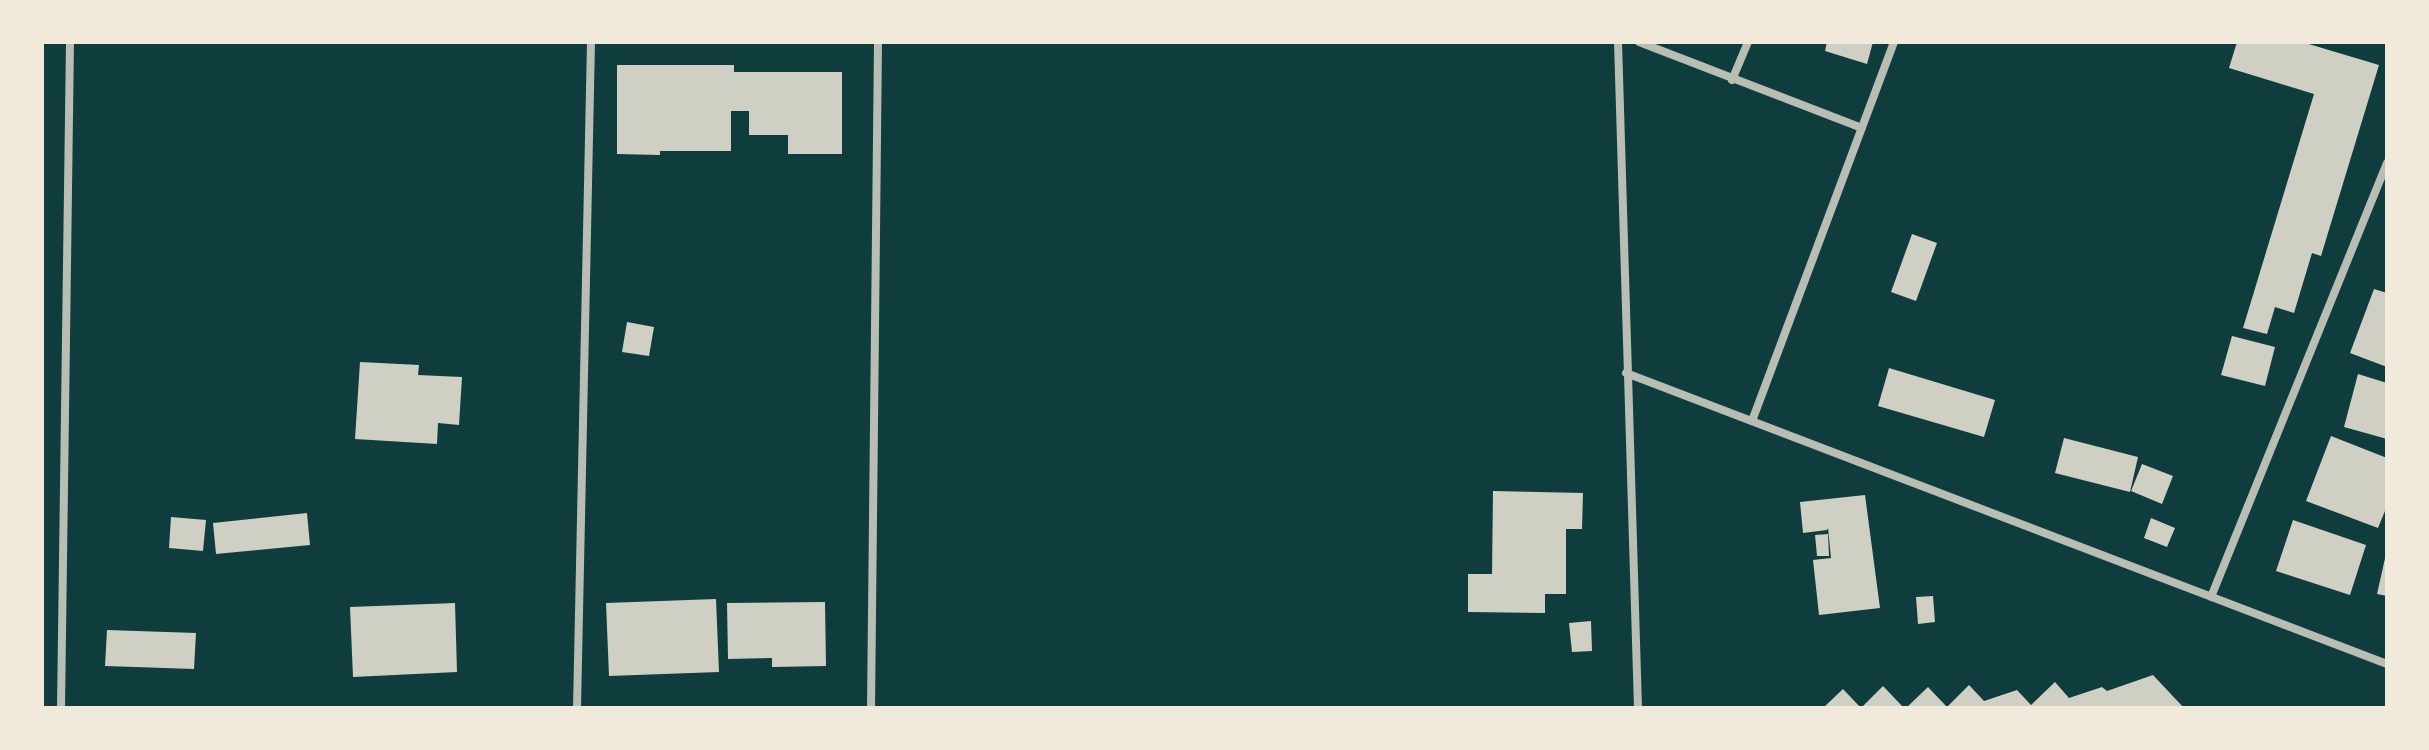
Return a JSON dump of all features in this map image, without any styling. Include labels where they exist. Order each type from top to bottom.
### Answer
[{"type":"street","points":[[61,708],[70,42]]},
{"type":"street","points":[[577,708],[591,42]]},
{"type":"street","points":[[871,708],[878,42]]},
{"type":"street","points":[[1618,42],[1638,708]]},
{"type":"street","points":[[1639,42],[1862,128]]},
{"type":"street","points":[[1732,80],[1748,42]]},
{"type":"street","points":[[1752,421],[1894,42]]},
{"type":"street","points":[[2211,597],[2387,164]]},
{"type":"street","points":[[1626,373],[2387,664]]},
{"type":"building","points":[[1827,42],[1873,42],[1867,64],[1825,51]]},
{"type":"building","points":[[2237,42],[2302,42],[2379,65],[2321,256],[2312,253],[2294,313],[2275,307],[2267,334],[2243,328],[2314,94],[2229,68]]},
{"type":"building","points":[[617,65],[734,65],[734,72],[842,72],[842,154],[788,154],[788,135],[749,135],[749,111],[731,111],[731,151],[617,154]]},
{"type":"building","points":[[1912,234],[1937,243],[1916,301],[1891,292]]},
{"type":"building","points":[[2374,289],[2387,293],[2387,367],[2350,353]]},
{"type":"building","points":[[627,322],[654,327],[649,356],[622,352]]},
{"type":"building","points":[[2232,336],[2275,347],[2265,386],[2221,375]]},
{"type":"building","points":[[360,362],[419,365],[418,375],[462,377],[459,425],[438,423],[437,444],[355,439]]},
{"type":"building","points":[[1889,368],[1995,400],[1984,437],[1878,406]]},
{"type":"building","points":[[2358,374],[2387,383],[2387,439],[2344,427]]},
{"type":"building","points":[[2331,436],[2387,458],[2387,506],[2378,528],[2306,501]]},
{"type":"building","points":[[2064,438],[2138,457],[2130,492],[2055,473]]},
{"type":"building","points":[[2142,464],[2173,476],[2162,504],[2131,491]]},
{"type":"building","points":[[1493,491],[1583,493],[1582,529],[1566,529],[1566,594],[1545,594],[1545,613],[1468,612],[1468,574],[1492,574]]},
{"type":"building","points":[[1865,495],[1880,608],[1819,615],[1813,560],[1831,558],[1828,528],[1803,533],[1800,502]]},
{"type":"building","points":[[307,513],[310,545],[216,554],[213,523]]},
{"type":"building","points":[[171,517],[206,520],[203,551],[169,548]]},
{"type":"building","points":[[2151,518],[2175,528],[2167,547],[2144,538]]},
{"type":"building","points":[[2293,520],[2366,545],[2350,595],[2276,571]]},
{"type":"building","points":[[1828,534],[1829,556],[1817,556],[1815,535]]},
{"type":"building","points":[[2387,554],[2387,596],[2377,594]]},
{"type":"building","points":[[1933,596],[1935,622],[1918,624],[1916,597]]},
{"type":"building","points":[[716,599],[719,672],[609,676],[606,603]]},
{"type":"building","points":[[825,602],[826,666],[772,667],[772,658],[728,659],[727,603]]},
{"type":"building","points":[[455,603],[457,672],[353,677],[350,607]]},
{"type":"building","points":[[1591,621],[1592,651],[1572,652],[1569,623]]},
{"type":"building","points":[[107,630],[196,633],[194,669],[105,666]]},
{"type":"building","points":[[2153,675],[2184,708],[1906,708],[1928,687],[1947,707],[1969,685],[1984,701],[2017,690],[2031,705],[2055,682],[2069,698],[2102,687],[2107,691]]},
{"type":"building","points":[[1883,686],[1904,708],[1861,708]]},
{"type":"building","points":[[1843,689],[1861,708],[1823,708]]}]
